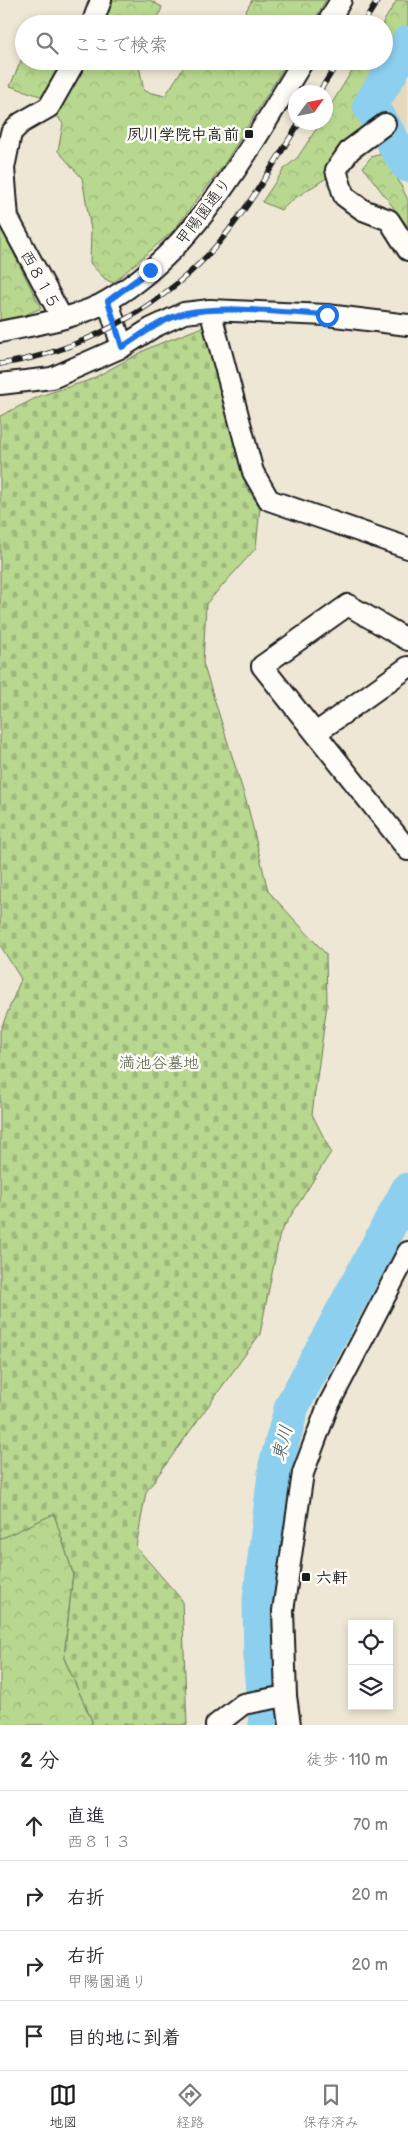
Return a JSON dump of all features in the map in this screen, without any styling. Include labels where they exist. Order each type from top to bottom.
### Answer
[{"type":"street","points":[[95,15],[101,0]]},
{"type":"street","points":[[333,15],[342,0]]},
{"type":"street","name":"西８１５","points":[[62,318],[8,218],[4,168],[11,133],[20,123],[49,107],[70,70]]},
{"type":"street","name":"甲陽園通り","points":[[0,332],[62,318],[108,301],[162,261],[192,228],[261,129],[297,70]]},
{"type":"street","points":[[385,124],[350,150],[336,170],[344,196],[363,210],[389,220],[408,250]]},
{"type":"street","points":[[108,301],[122,347]]},
{"type":"street","points":[[210,310],[253,472],[269,500],[408,548]]},
{"type":"street","points":[[0,384],[52,378],[122,347],[152,328],[184,313],[210,310],[327,315],[408,325]]},
{"type":"street","points":[[408,640],[348,605],[262,666],[408,850]]},
{"type":"street","points":[[316,733],[408,667]]},
{"type":"street","points":[[290,1725],[279,1697],[283,1611],[303,1473],[328,1406],[406,1260]]},
{"type":"street","points":[[216,1725],[244,1704],[251,1701],[279,1697]]},
{"type":"shaded area","points":[[408,52],[408,142],[376,102]]},
{"type":"green space","points":[[111,0],[150,0],[162,7],[159,15],[106,15]]},
{"type":"green space","points":[[252,0],[326,0],[317,15],[244,15]]},
{"type":"green space","points":[[397,0],[408,0],[408,50],[374,103],[384,116],[331,160],[328,177],[295,198],[281,210],[262,202],[284,169],[298,157],[315,130],[333,130],[333,102],[352,70],[393,70],[393,15],[388,15]]},
{"type":"green space","points":[[17,70],[140,70],[144,91],[165,96],[182,70],[282,70],[223,166],[173,231],[113,283],[105,279],[90,263],[91,230],[82,178],[58,151],[63,124],[43,97],[10,86]]},
{"type":"green space","points":[[385,153],[408,200],[408,227],[363,167],[371,157]]},
{"type":"green space","points":[[0,226],[41,308],[16,319],[0,336]]},
{"type":"green space","name":"満池谷墓地","points":[[205,326],[247,488],[260,507],[256,548],[206,604],[203,663],[248,807],[268,891],[326,954],[327,1005],[312,1114],[331,1152],[280,1233],[260,1334],[146,1492],[136,1547],[182,1600],[187,1725],[92,1725],[92,1721],[64,1658],[73,1573],[54,1514],[0,1539],[0,1031],[21,979],[0,945],[0,416],[40,396],[90,380],[151,347]]},
{"type":"green space","points":[[54,1513],[73,1573],[64,1658],[92,1721],[92,1725],[0,1725],[0,1539]]},
{"type":"waterway","points":[[393,68],[408,43]]},
{"type":"waterway","points":[[392,70],[370,106],[408,165]]},
{"type":"waterway","name":"東川","points":[[266,1725],[261,1668],[260,1600],[276,1465],[292,1406],[408,1190]]},
{"type":"railway","points":[[369,15],[378,0]]},
{"type":"railway","points":[[324,85],[333,70]]},
{"type":"railway","points":[[0,364],[58,350],[86,339],[113,326],[164,294],[187,275],[222,239],[257,190],[295,130]]},
{"type":"place","name":"夙川学院中高前","points":[[249,134]]},
{"type":"place","name":"六軒","points":[[306,1577]]},
{"type":"route","points":[[150,270],[108,301],[122,347],[152,328],[184,313],[210,310],[327,315]]}]
